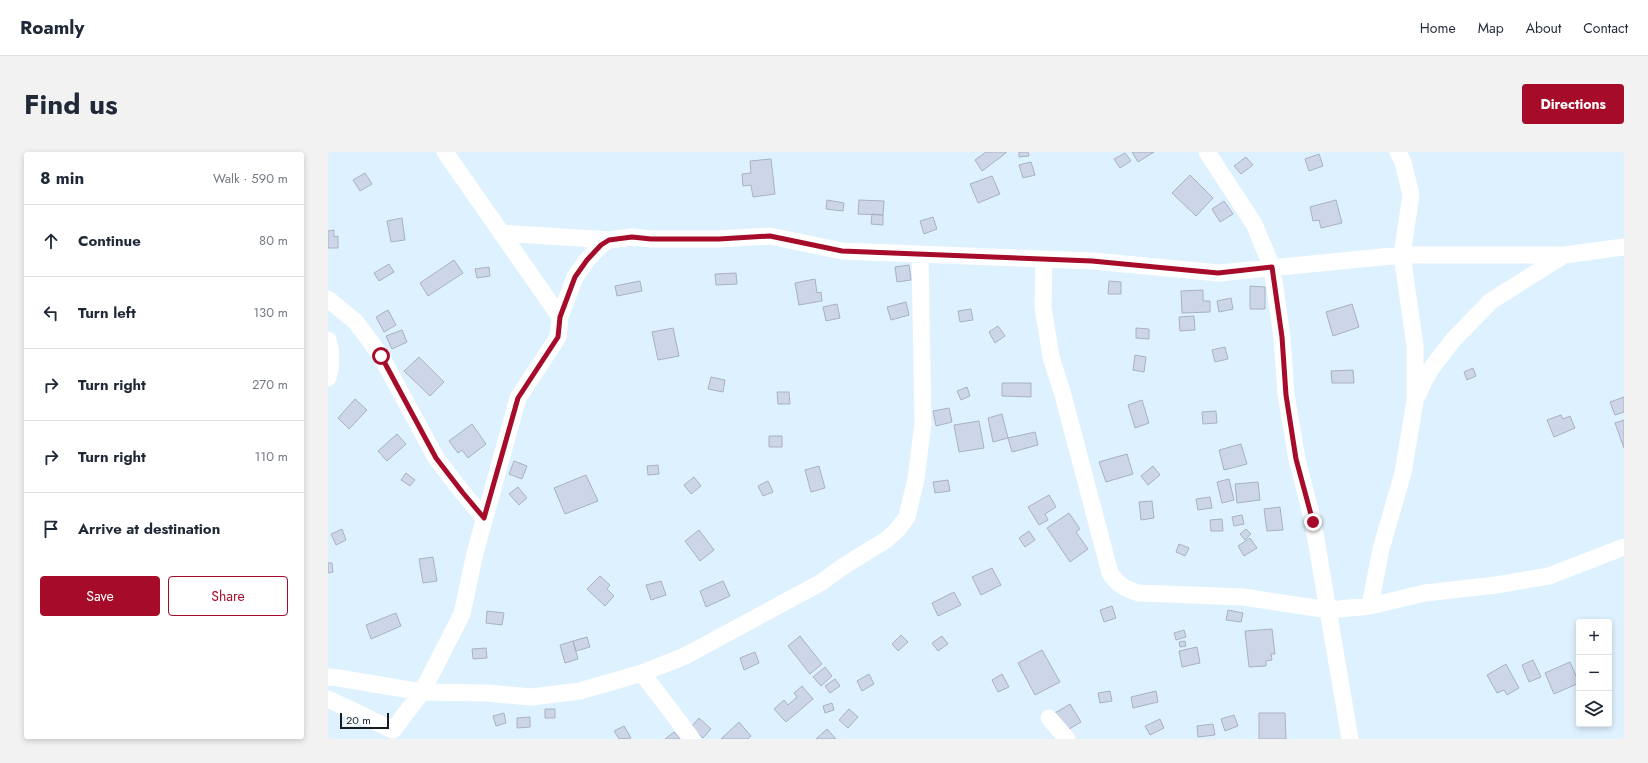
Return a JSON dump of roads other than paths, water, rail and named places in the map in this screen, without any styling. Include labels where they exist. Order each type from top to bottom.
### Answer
[{"type":"street","points":[[445,152],[560,317]]},
{"type":"street","points":[[1207,152],[1254,224],[1272,267],[1282,337],[1286,395],[1296,459],[1313,522],[1350,739]]},
{"type":"street","points":[[1370,606],[1381,549],[1403,473],[1415,401],[1415,346],[1402,255],[1411,194],[1403,162],[1398,152]]},
{"type":"street","points":[[501,233],[609,240],[632,237],[658,239],[719,239],[770,236],[842,251],[1092,261],[1218,273],[1402,255],[1564,255],[1624,247]]},
{"type":"street","points":[[328,699],[394,736],[422,692],[462,614],[484,518],[518,398],[558,337],[560,317],[575,277],[587,260],[601,245],[609,240]]},
{"type":"street","points":[[328,677],[422,692],[487,693],[531,697],[580,691],[642,673],[685,656],[822,582],[842,567],[886,540],[897,530],[907,517],[916,479],[923,423],[920,254]]},
{"type":"street","points":[[1415,401],[1424,381],[1453,340],[1491,301],[1564,255]]},
{"type":"street","points":[[1044,259],[1043,307],[1051,357],[1063,395],[1110,573],[1124,588],[1139,593],[1243,597],[1328,610],[1370,606],[1425,593],[1496,585],[1548,576],[1624,548]]},
{"type":"street","points":[[328,299],[356,322],[381,356],[436,458],[484,518]]},
{"type":"street","points":[[328,340],[332,350],[328,378]]},
{"type":"street","points":[[642,673],[692,739]]},
{"type":"street","points":[[1049,718],[1067,739]]}]
